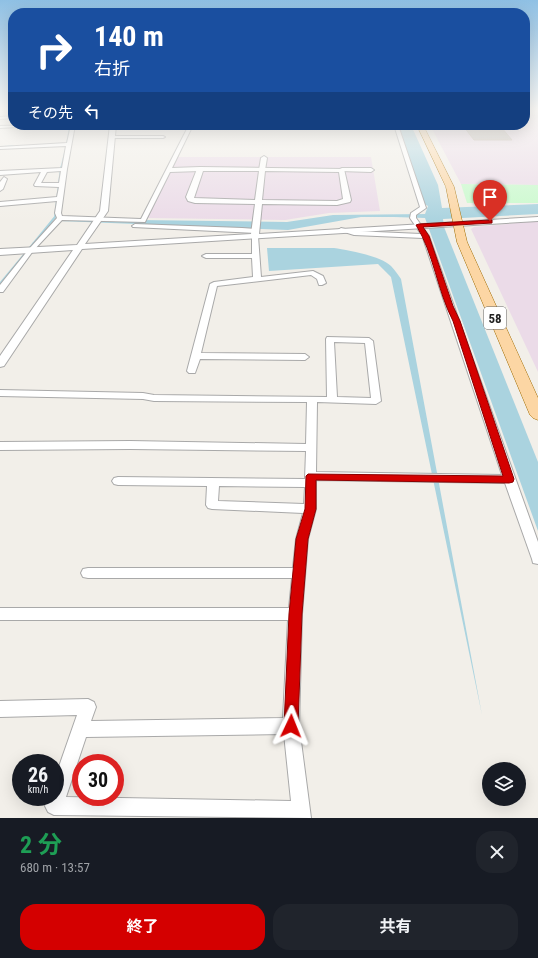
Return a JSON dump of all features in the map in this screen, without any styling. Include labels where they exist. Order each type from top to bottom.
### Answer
[{"type":"main road","name":"58","points":[[430,146],[450,187],[462,242],[538,416]]},
{"type":"street","points":[[0,148],[32,146]]},
{"type":"street","points":[[60,218],[58,213],[64,169],[69,146]]},
{"type":"street","points":[[0,364],[104,212],[111,146]]},
{"type":"street","points":[[96,223],[144,220],[181,146]]},
{"type":"street","points":[[403,146],[423,208],[413,216],[426,236],[449,306],[456,321],[509,479],[538,559]]},
{"type":"street","points":[[257,280],[256,232],[264,158]]},
{"type":"street","points":[[0,173],[64,169]]},
{"type":"street","points":[[200,169],[190,197],[192,200],[200,202],[337,203],[345,202],[347,198],[342,170]]},
{"type":"street","points":[[45,170],[37,185],[62,185]]},
{"type":"street","points":[[170,170],[371,170]]},
{"type":"street","points":[[0,189],[4,179]]},
{"type":"street","points":[[0,204],[60,199]]},
{"type":"street","points":[[60,218],[96,223],[256,232]]},
{"type":"street","points":[[0,290],[31,250],[60,218]]},
{"type":"street","points":[[0,252],[80,247],[256,232],[341,230],[457,221],[538,219]]},
{"type":"street","points":[[341,230],[354,233],[426,236]]},
{"type":"street","points":[[206,256],[257,256]]},
{"type":"street","points":[[192,371],[214,284],[313,273],[320,278],[322,283]]},
{"type":"street","points":[[0,393],[143,396],[154,398],[376,401],[369,341],[330,339],[332,400]]},
{"type":"street","points":[[197,356],[305,357]]},
{"type":"street","points":[[0,709],[88,707],[54,806],[302,814],[291,726],[295,614],[302,539],[310,509],[312,399]]},
{"type":"street","points":[[0,446],[130,445],[310,448]]},
{"type":"street","points":[[118,482],[509,479]]},
{"type":"street","points":[[213,482],[212,505],[310,509]]},
{"type":"street","points":[[88,573],[299,573]]},
{"type":"street","points":[[0,614],[295,614]]},
{"type":"street","points":[[81,729],[291,726]]},
{"type":"shaded area","points":[[441,146],[538,146],[538,185],[461,184]]},
{"type":"shaded area","points":[[175,157],[371,157],[380,211],[329,213],[285,220],[148,218]]},
{"type":"shaded area","points":[[538,221],[538,372],[471,229],[474,227]]},
{"type":"green space","points":[[461,184],[538,185],[538,203],[467,203]]},
{"type":"water","points":[[404,146],[421,146],[438,185],[442,208],[538,204],[538,214],[443,219],[444,227],[538,462],[538,531],[425,218],[361,217],[288,230],[60,221],[61,219],[287,222],[333,215],[425,214],[428,206],[424,204]]},
{"type":"water","points":[[267,248],[334,248],[356,252],[372,256],[386,262],[401,279],[482,715],[391,277],[378,264],[269,271]]},
{"type":"waterway","points":[[0,147],[11,146]]},
{"type":"waterway","points":[[61,168],[66,148]]},
{"type":"waterway","points":[[33,244],[55,217],[61,167]]},
{"type":"waterway","points":[[0,284],[34,243]]},
{"type":"route","points":[[291,726],[295,614],[302,539],[310,509],[311,476],[509,479],[426,236],[419,225],[490,221]]}]
